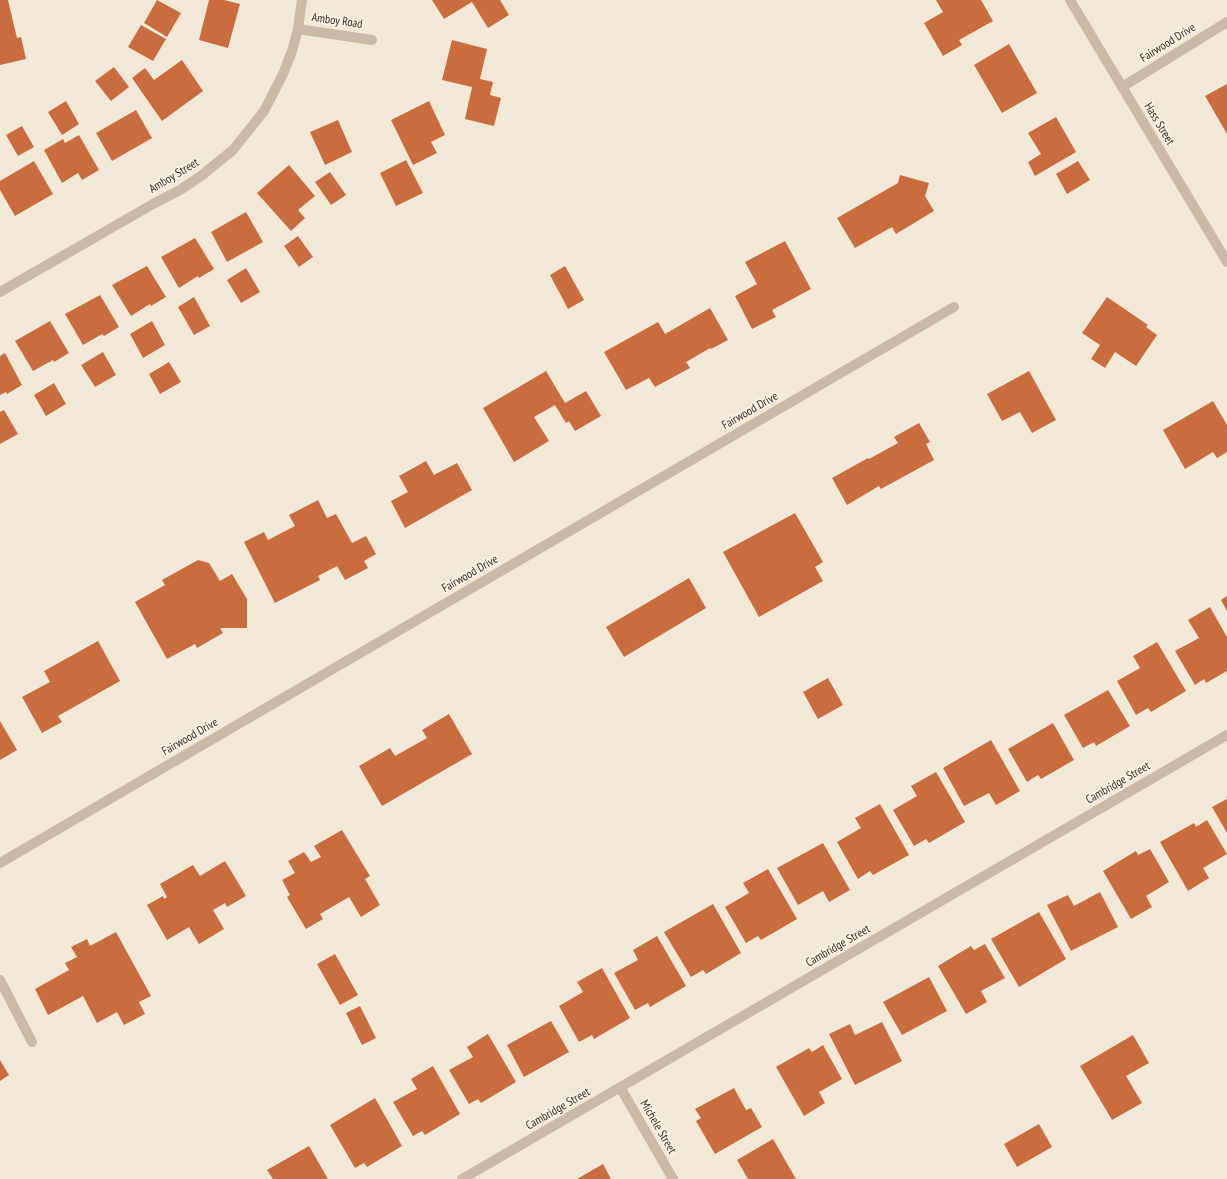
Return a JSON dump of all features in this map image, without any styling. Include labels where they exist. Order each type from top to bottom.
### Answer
[{"type":"street","name":"Amboy Street","points":[[0,292],[180,190],[201,176],[233,150],[249,131],[267,105],[283,74],[292,51],[298,29],[302,0]]},
{"type":"street","name":"Hass Street","points":[[1070,0],[1227,262]]},
{"type":"street","name":"Fairwood Drive","points":[[1122,87],[1227,22]]},
{"type":"street","name":"Amboy Road","points":[[298,29],[372,40]]},
{"type":"street","name":"Fairwood Drive","points":[[0,863],[954,307]]},
{"type":"street","name":"Cambridge Street","points":[[462,1179],[1227,735]]},
{"type":"street","points":[[0,980],[32,1042]]},
{"type":"street","name":"Michele Street","points":[[620,1087],[673,1179]]},
{"type":"building","points":[[0,0],[8,0],[17,38],[21,37],[26,59],[0,65]]},
{"type":"building","points":[[157,0],[181,13],[167,37],[144,23]]},
{"type":"building","points":[[209,0],[224,0],[240,4],[228,48],[199,40]]},
{"type":"building","points":[[432,0],[500,0],[509,15],[488,28],[472,2],[444,19]]},
{"type":"building","points":[[936,0],[981,0],[993,21],[959,40],[962,45],[943,56],[924,23],[943,12]]},
{"type":"building","points":[[141,25],[166,39],[153,61],[128,47]]},
{"type":"building","points":[[452,40],[487,49],[480,79],[493,82],[490,95],[501,98],[494,126],[465,119],[472,87],[442,80]]},
{"type":"building","points":[[1009,44],[1037,93],[1002,113],[974,65]]},
{"type":"building","points":[[182,60],[203,91],[162,121],[132,78],[145,68],[154,80]]},
{"type":"building","points":[[114,67],[129,87],[111,101],[95,81]]},
{"type":"building","points":[[1227,84],[1227,134],[1205,96]]},
{"type":"building","points":[[66,101],[79,124],[62,135],[48,112]]},
{"type":"building","points":[[429,101],[445,135],[431,142],[437,153],[413,165],[391,120]]},
{"type":"building","points":[[136,110],[152,138],[112,161],[96,133]]},
{"type":"building","points":[[1056,117],[1076,152],[1035,176],[1028,162],[1041,154],[1028,133]]},
{"type":"building","points":[[338,120],[352,152],[325,165],[310,132]]},
{"type":"building","points":[[22,126],[34,147],[18,156],[6,135]]},
{"type":"building","points":[[79,135],[99,170],[82,180],[78,173],[62,183],[44,150],[63,139],[65,143]]},
{"type":"building","points":[[406,160],[423,193],[396,206],[380,173]]},
{"type":"building","points":[[34,161],[53,194],[15,216],[0,190],[0,181]]},
{"type":"building","points":[[1078,161],[1090,180],[1067,194],[1056,174]]},
{"type":"building","points":[[289,165],[315,196],[298,210],[305,218],[291,231],[257,193]]},
{"type":"building","points":[[330,172],[346,195],[331,205],[315,182]]},
{"type":"building","points":[[900,175],[929,183],[925,196],[934,211],[896,234],[892,227],[855,248],[837,218],[898,183]]},
{"type":"building","points":[[246,212],[263,242],[227,262],[211,232]]},
{"type":"building","points":[[298,236],[313,257],[299,267],[284,246]]},
{"type":"building","points":[[195,238],[214,269],[199,278],[198,276],[179,288],[161,257]]},
{"type":"building","points":[[785,241],[811,289],[772,310],[776,317],[752,329],[735,296],[757,284],[745,262]]},
{"type":"building","points":[[147,266],[166,297],[151,306],[150,304],[131,316],[112,285]]},
{"type":"building","points":[[565,266],[584,300],[568,309],[550,275]]},
{"type":"building","points":[[246,268],[260,292],[241,303],[227,280]]},
{"type":"building","points":[[100,295],[119,327],[104,336],[102,334],[83,345],[65,314]]},
{"type":"building","points":[[194,297],[210,326],[194,335],[178,307]]},
{"type":"building","points":[[1107,297],[1148,325],[1146,327],[1157,335],[1136,366],[1115,352],[1105,368],[1091,359],[1100,345],[1082,333]]},
{"type":"building","points":[[710,308],[728,340],[711,349],[710,348],[686,362],[690,368],[655,387],[649,378],[626,390],[604,352],[658,322],[665,334]]},
{"type":"building","points":[[50,321],[69,353],[54,362],[53,360],[33,371],[15,341]]},
{"type":"building","points":[[152,321],[165,345],[143,358],[130,334]]},
{"type":"building","points":[[103,352],[116,375],[95,387],[81,365]]},
{"type":"building","points":[[5,353],[22,385],[7,394],[6,392],[0,395],[0,356]]},
{"type":"building","points":[[169,362],[181,382],[160,394],[149,374]]},
{"type":"building","points":[[546,371],[565,403],[586,391],[601,416],[575,431],[569,421],[566,423],[555,405],[534,417],[549,441],[514,462],[483,408]]},
{"type":"building","points":[[1029,371],[1056,420],[1032,433],[1020,412],[1002,421],[987,394]]},
{"type":"building","points":[[54,383],[66,404],[46,416],[34,395]]},
{"type":"building","points":[[1213,401],[1227,425],[1227,452],[1217,458],[1213,452],[1185,469],[1163,430]]},
{"type":"building","points":[[4,410],[18,434],[0,444],[0,412]]},
{"type":"building","points":[[919,423],[930,442],[926,444],[934,460],[881,489],[879,486],[847,505],[832,478],[898,443],[894,437]]},
{"type":"building","points":[[426,461],[434,475],[457,463],[472,490],[405,528],[391,501],[408,492],[399,476]]},
{"type":"building","points":[[318,500],[327,518],[336,514],[352,543],[366,536],[376,554],[364,561],[368,568],[345,580],[337,566],[318,576],[320,580],[275,603],[244,542],[264,532],[268,540],[295,526],[289,515]]},
{"type":"building","points":[[795,513],[823,562],[815,567],[823,581],[759,617],[723,552]]},
{"type":"building","points":[[198,560],[209,563],[220,581],[232,574],[247,599],[247,628],[220,628],[223,633],[197,648],[195,644],[167,659],[135,602],[165,585],[162,580]]},
{"type":"building","points":[[689,578],[706,608],[624,657],[606,627]]},
{"type":"building","points":[[1227,596],[1227,611],[1221,600]]},
{"type":"building","points":[[1210,607],[1227,637],[1227,671],[1206,683],[1204,679],[1195,685],[1175,651],[1199,638],[1188,620]]},
{"type":"building","points":[[98,641],[120,681],[58,716],[62,722],[42,733],[22,697],[50,682],[44,671]]},
{"type":"building","points":[[1157,642],[1186,691],[1151,712],[1148,708],[1136,715],[1117,681],[1140,668],[1133,656]]},
{"type":"building","points":[[828,678],[843,705],[818,719],[803,692]]},
{"type":"building","points":[[1108,690],[1130,726],[1096,746],[1094,742],[1083,748],[1064,715]]},
{"type":"building","points":[[449,714],[472,754],[382,806],[359,766],[390,748],[395,756],[427,738],[422,730]]},
{"type":"building","points":[[0,721],[17,750],[0,760]]},
{"type":"building","points":[[1053,723],[1074,760],[1041,779],[1038,775],[1027,782],[1008,749]]},
{"type":"building","points":[[991,740],[1020,791],[996,805],[989,793],[964,806],[943,768]]},
{"type":"building","points":[[936,772],[965,822],[929,843],[926,839],[914,846],[893,810],[917,796],[911,786]]},
{"type":"building","points":[[1227,799],[1227,833],[1212,807]]},
{"type":"building","points":[[880,804],[909,855],[873,875],[870,871],[858,879],[837,842],[861,828],[855,818]]},
{"type":"building","points":[[1207,820],[1227,854],[1203,868],[1209,878],[1188,891],[1160,842],[1194,823],[1196,827]]},
{"type":"building","points":[[342,830],[370,876],[365,879],[380,905],[361,917],[349,897],[320,914],[323,919],[306,929],[287,897],[290,895],[282,880],[295,873],[288,861],[304,852],[311,862],[321,857],[314,846]]},
{"type":"building","points":[[823,843],[850,890],[829,902],[823,891],[798,905],[777,868]]},
{"type":"building","points":[[1150,849],[1169,882],[1146,896],[1152,907],[1131,919],[1103,871],[1136,851],[1138,855]]},
{"type":"building","points":[[225,861],[246,896],[227,907],[225,903],[213,910],[224,929],[199,944],[189,927],[167,940],[147,905],[163,896],[164,899],[167,897],[160,884],[193,865],[200,876]]},
{"type":"building","points":[[768,869],[797,919],[761,940],[758,936],[746,943],[725,907],[749,893],[743,883]]},
{"type":"building","points":[[1100,892],[1118,927],[1071,951],[1047,905],[1068,895],[1074,906]]},
{"type":"building","points":[[713,904],[741,953],[706,974],[703,970],[691,977],[664,932]]},
{"type":"building","points":[[1039,912],[1066,959],[1019,987],[991,939]]},
{"type":"building","points":[[116,932],[151,996],[139,1002],[145,1014],[124,1025],[117,1012],[97,1023],[83,996],[48,1015],[35,989],[69,970],[65,963],[77,957],[71,947],[87,939],[90,946]]},
{"type":"building","points":[[657,936],[686,986],[650,1007],[648,1003],[635,1010],[614,973],[638,960],[633,950]]},
{"type":"building","points":[[985,944],[1005,978],[981,991],[987,1002],[966,1014],[938,966],[971,946],[974,950]]},
{"type":"building","points":[[335,954],[358,995],[340,1005],[317,964]]},
{"type":"building","points":[[602,968],[630,1018],[594,1039],[592,1035],[579,1042],[559,1006],[583,992],[577,982]]},
{"type":"building","points":[[929,977],[947,1011],[902,1035],[883,1002]]},
{"type":"building","points":[[360,1006],[376,1038],[362,1045],[346,1013]]},
{"type":"building","points":[[551,1021],[569,1052],[524,1077],[507,1045]]},
{"type":"building","points":[[882,1022],[902,1061],[855,1085],[829,1034],[850,1024],[855,1035]]},
{"type":"building","points":[[488,1034],[516,1082],[481,1103],[478,1099],[469,1104],[449,1070],[473,1057],[467,1047]]},
{"type":"building","points":[[1133,1035],[1149,1063],[1126,1076],[1142,1103],[1112,1120],[1080,1066]]},
{"type":"building","points":[[823,1045],[842,1079],[819,1092],[825,1103],[804,1116],[776,1067],[809,1048],[812,1052]]},
{"type":"building","points":[[0,1060],[9,1075],[0,1081]]},
{"type":"building","points":[[433,1066],[460,1114],[425,1135],[422,1131],[413,1136],[393,1102],[417,1089],[411,1079]]},
{"type":"building","points":[[734,1088],[746,1110],[751,1108],[762,1127],[715,1154],[696,1121],[701,1118],[695,1109]]},
{"type":"building","points":[[375,1098],[402,1146],[367,1167],[364,1163],[355,1168],[330,1125]]},
{"type":"building","points":[[1039,1124],[1052,1147],[1017,1167],[1004,1144]]},
{"type":"building","points":[[773,1139],[796,1179],[748,1179],[737,1160]]},
{"type":"building","points":[[309,1146],[328,1179],[273,1179],[267,1170]]},
{"type":"building","points":[[603,1164],[611,1179],[577,1179]]}]
